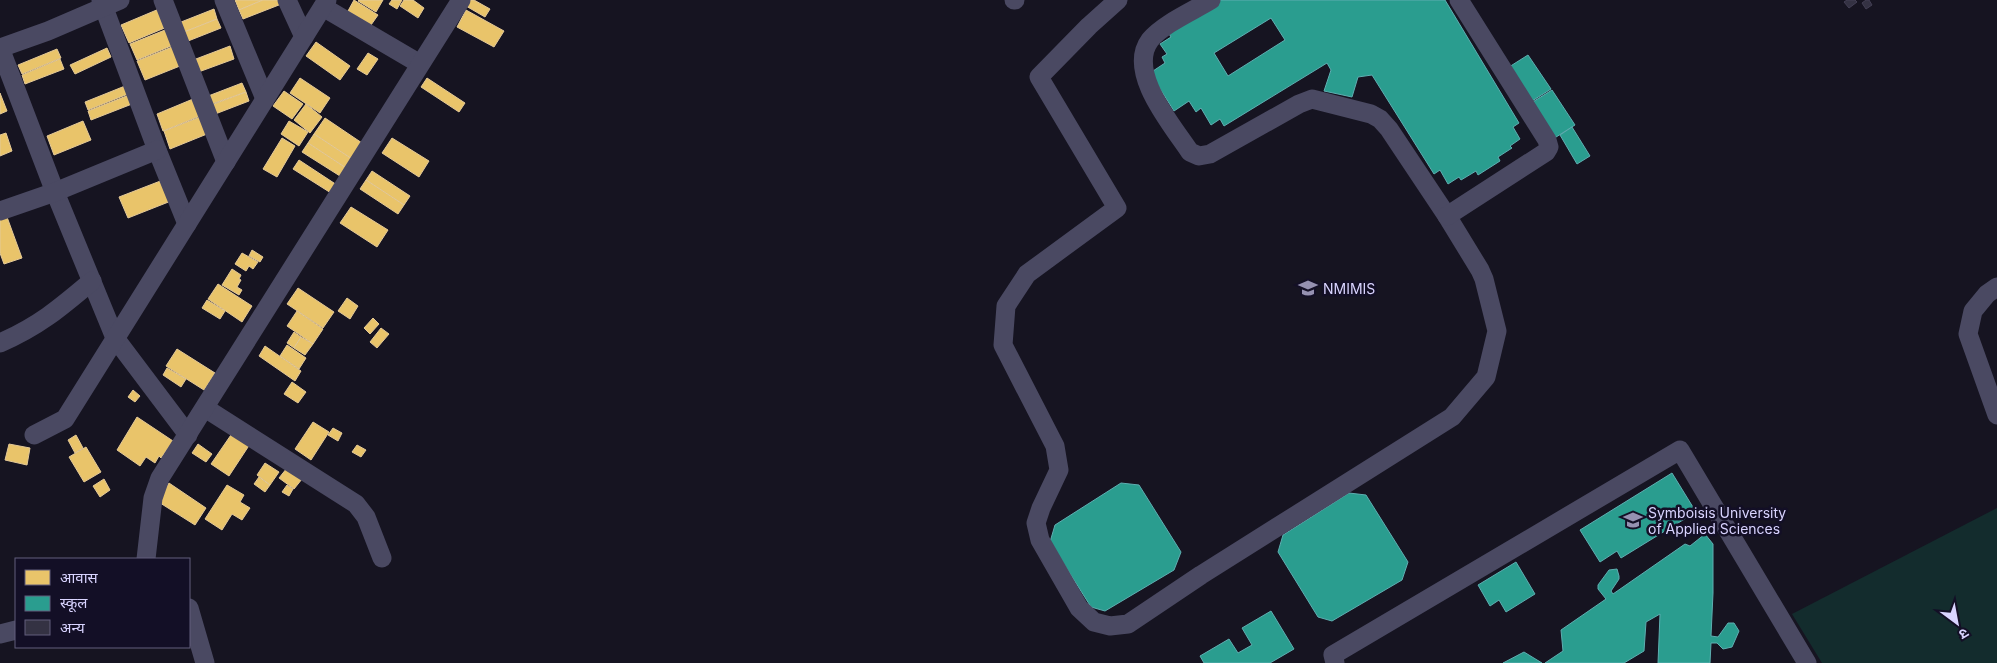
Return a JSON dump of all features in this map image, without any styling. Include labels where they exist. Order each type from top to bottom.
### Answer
[{"type":"street","points":[[163,0],[226,162]]},
{"type":"street","points":[[224,0],[265,100]]},
{"type":"street","points":[[287,0],[304,37]]},
{"type":"street","points":[[146,558],[153,498],[160,478],[461,0]]},
{"type":"street","points":[[1118,0],[1039,77],[1117,208],[1027,274],[1006,306],[1003,345],[1056,446],[1059,470],[1040,508],[1036,523],[1040,540],[1079,608],[1094,622],[1110,626],[1128,624],[1201,575],[1452,417],[1486,378],[1497,331],[1480,270],[1447,216],[1389,129],[1380,119],[1371,114],[1312,99],[1299,104],[1210,154],[1199,156],[1190,152],[1149,88],[1143,69],[1144,54],[1150,41],[1161,30],[1211,0]]},
{"type":"street","points":[[1447,216],[1546,152],[1549,147],[1547,140],[1459,0]]},
{"type":"street","points":[[187,224],[157,150],[108,2],[48,31],[0,48],[55,192],[115,338],[188,434]]},
{"type":"street","points":[[34,435],[64,419],[325,4],[420,64]]},
{"type":"street","points":[[0,211],[55,192],[157,150]]},
{"type":"street","points":[[0,343],[27,331],[50,316],[92,281]]},
{"type":"street","points":[[1997,287],[1987,294],[1973,311],[1968,334],[1997,415]]},
{"type":"street","points":[[205,408],[356,504],[366,517],[382,558]]},
{"type":"street","points":[[1329,660],[1680,450],[1807,663]]},
{"type":"street","points":[[190,611],[205,663]]},
{"type":"street","points":[[0,634],[15,630]]},
{"type":"green space","points":[[1997,508],[1997,663],[1822,663],[1792,614]]},
{"type":"building: आवास","points":[[235,0],[263,0],[239,10]]},
{"type":"building: आवास","points":[[263,0],[283,0],[284,3],[243,19],[239,10]]},
{"type":"building: आवास","points":[[354,0],[378,15],[371,25],[348,11]]},
{"type":"building: आवास","points":[[359,0],[383,0],[376,12]]},
{"type":"building: आवास","points":[[392,0],[402,0],[397,9],[389,4]]},
{"type":"building: आवास","points":[[404,0],[413,0],[424,8],[418,18],[400,6]]},
{"type":"building: आवास","points":[[470,0],[474,0],[490,9],[485,17],[466,6]]},
{"type":"building: आवास","points":[[159,9],[167,27],[129,43],[121,25]]},
{"type":"building: आवास","points":[[214,9],[217,19],[179,34],[176,24]]},
{"type":"building: आवास","points":[[466,10],[504,31],[494,47],[457,27]]},
{"type":"building: आवास","points":[[217,19],[221,28],[183,43],[179,34]]},
{"type":"building: आवास","points":[[170,28],[176,44],[137,60],[130,44]]},
{"type":"building: आवास","points":[[316,42],[350,66],[340,80],[306,56]]},
{"type":"building: आवास","points":[[177,45],[185,64],[145,80],[137,61]]},
{"type":"building: आवास","points":[[230,46],[234,59],[193,74],[188,62]]},
{"type":"building: आवास","points":[[107,48],[111,57],[75,74],[70,65]]},
{"type":"building: आवास","points":[[57,49],[61,58],[22,74],[18,65]]},
{"type":"building: आवास","points":[[368,53],[378,59],[367,75],[357,69]]},
{"type":"building: आवास","points":[[60,59],[64,69],[25,84],[22,75]]},
{"type":"building: आवास","points":[[300,78],[330,98],[320,113],[290,93]]},
{"type":"building: आवास","points":[[427,78],[465,103],[459,112],[421,87]]},
{"type":"building: आवास","points":[[242,83],[246,92],[206,106],[203,98]]},
{"type":"building: आवास","points":[[125,86],[128,94],[88,110],[85,102]]},
{"type":"building: आवास","points":[[284,91],[303,104],[292,119],[273,106]]},
{"type":"building: आवास","points":[[246,92],[249,101],[210,116],[206,107]]},
{"type":"building: आवास","points":[[0,93],[7,111],[0,114]]},
{"type":"building: आवास","points":[[129,95],[132,104],[91,120],[88,111]]},
{"type":"building: आवास","points":[[193,99],[200,116],[163,131],[157,114]]},
{"type":"building: आवास","points":[[306,104],[322,117],[310,133],[294,120]]},
{"type":"building: आवास","points":[[200,117],[207,134],[170,149],[164,131]]},
{"type":"building: आवास","points":[[325,118],[362,143],[352,159],[314,134]]},
{"type":"building: आवास","points":[[83,121],[91,140],[54,155],[47,136]]},
{"type":"building: आवास","points":[[289,121],[308,132],[299,146],[281,134]]},
{"type":"building: आवास","points":[[6,133],[12,151],[0,156],[0,135]]},
{"type":"building: आवास","points":[[314,134],[352,159],[346,168],[308,143]]},
{"type":"building: आवास","points":[[282,138],[295,146],[277,177],[263,169]]},
{"type":"building: आवास","points":[[392,138],[429,161],[419,177],[382,153]]},
{"type":"building: आवास","points":[[308,143],[346,168],[340,176],[302,152]]},
{"type":"building: आवास","points":[[299,160],[337,185],[331,193],[293,169]]},
{"type":"building: आवास","points":[[372,171],[410,196],[404,205],[366,180]]},
{"type":"building: आवास","points":[[163,180],[171,201],[128,218],[119,197]]},
{"type":"building: आवास","points":[[366,180],[404,205],[398,214],[360,189]]},
{"type":"building: आवास","points":[[351,207],[388,230],[377,247],[340,223]]},
{"type":"building: आवास","points":[[7,217],[22,258],[4,264],[0,253],[0,219]]},
{"type":"building: आवास","points":[[252,250],[263,257],[260,262],[249,256]]},
{"type":"building: आवास","points":[[242,253],[258,262],[253,269],[249,266],[246,271],[235,264]]},
{"type":"building: आवास","points":[[232,269],[241,275],[239,279],[241,280],[237,287],[242,290],[239,295],[222,285]]},
{"type":"building: आवास","points":[[218,284],[252,306],[242,322],[208,299]]},
{"type":"building: आवास","points":[[298,288],[334,312],[323,328],[287,304]]},
{"type":"building: आवास","points":[[347,298],[358,306],[350,319],[338,311]]},
{"type":"building: आवास","points":[[207,300],[225,311],[220,319],[202,308]]},
{"type":"building: आवास","points":[[297,311],[323,329],[313,344],[287,326]]},
{"type":"building: आवास","points":[[373,318],[379,324],[370,334],[364,328]]},
{"type":"building: आवास","points":[[381,328],[389,334],[377,348],[370,342]]},
{"type":"building: आवास","points":[[294,332],[301,337],[294,348],[287,343]]},
{"type":"building: आवास","points":[[301,337],[313,344],[305,355],[294,348]]},
{"type":"building: आवास","points":[[287,345],[306,358],[299,369],[280,356]]},
{"type":"building: आवास","points":[[265,346],[301,371],[295,381],[259,356]]},
{"type":"building: आवास","points":[[177,349],[215,373],[204,390],[166,366]]},
{"type":"building: आवास","points":[[167,368],[186,379],[181,387],[163,375]]},
{"type":"building: आवास","points":[[292,382],[306,392],[298,403],[284,394]]},
{"type":"building: आवास","points":[[133,390],[140,396],[135,402],[128,397]]},
{"type":"building: आवास","points":[[137,417],[173,441],[155,463],[146,457],[140,466],[117,450]]},
{"type":"building: आवास","points":[[313,422],[329,432],[311,460],[295,449]]},
{"type":"building: आवास","points":[[333,428],[342,433],[338,441],[328,435]]},
{"type":"building: आवास","points":[[233,432],[250,444],[229,476],[211,464]]},
{"type":"building: आवास","points":[[76,435],[83,448],[75,453],[68,440]]},
{"type":"building: आवास","points":[[9,444],[30,448],[27,465],[5,460]]},
{"type":"building: आवास","points":[[198,444],[212,454],[206,462],[192,453]]},
{"type":"building: आवास","points":[[357,445],[366,450],[361,457],[352,452]]},
{"type":"building: आवास","points":[[86,447],[101,472],[84,482],[69,457]]},
{"type":"building: आवास","points":[[265,463],[279,472],[270,485],[257,475]]},
{"type":"building: आवास","points":[[287,468],[302,479],[294,489],[279,478]]},
{"type":"building: आवास","points":[[259,477],[270,485],[265,492],[254,484]]},
{"type":"building: आवास","points":[[104,479],[110,490],[100,497],[93,486]]},
{"type":"building: आवास","points":[[169,483],[206,508],[195,525],[157,501]]},
{"type":"building: आवास","points":[[227,485],[244,495],[240,502],[250,508],[242,520],[232,514],[222,530],[205,519]]},
{"type":"building: आवास","points":[[287,485],[293,489],[289,496],[282,492]]},
{"type":"building: स्कूल","points":[[1215,0],[1445,0],[1519,123],[1513,127],[1520,139],[1510,146],[1512,148],[1498,157],[1500,161],[1478,175],[1476,171],[1461,180],[1459,177],[1448,184],[1440,170],[1434,174],[1372,75],[1358,77],[1352,97],[1324,91],[1331,70],[1327,63],[1224,126],[1220,119],[1211,125],[1201,108],[1196,112],[1189,101],[1174,111],[1150,73],[1165,63],[1162,57],[1167,54],[1160,44],[1171,37],[1166,29]],"holes":[[[1271,18],[1285,40],[1228,76],[1214,53]]]},
{"type":"building: स्कूल","points":[[1528,55],[1551,89],[1532,101],[1509,67]]},
{"type":"building: स्कूल","points":[[1552,90],[1575,125],[1553,139],[1531,103]]},
{"type":"building: स्कूल","points":[[1572,127],[1590,156],[1577,164],[1560,135]]},
{"type":"building: स्कूल","points":[[1672,473],[1696,512],[1621,558],[1617,551],[1600,562],[1580,530]]},
{"type":"building: स्कूल","points":[[1121,483],[1139,485],[1181,552],[1174,570],[1105,611],[1091,607],[1050,542],[1055,525]]},
{"type":"building: स्कूल","points":[[1349,493],[1366,495],[1408,562],[1402,580],[1332,621],[1318,617],[1278,552],[1283,535]]},
{"type":"building: स्कूल","points":[[1705,534],[1713,544],[1711,636],[1718,637],[1728,623],[1734,623],[1739,631],[1732,647],[1723,649],[1717,643],[1711,643],[1710,663],[1658,663],[1660,614],[1646,622],[1644,651],[1624,663],[1545,663],[1563,651],[1561,630],[1606,599],[1598,589],[1598,585],[1609,570],[1617,569],[1619,576],[1611,591],[1613,594],[1685,544],[1690,546]]},
{"type":"building: स्कूल","points":[[1516,562],[1535,594],[1506,612],[1499,600],[1490,606],[1478,585]]},
{"type":"building: स्कूल","points":[[1271,611],[1294,649],[1270,663],[1204,663],[1200,656],[1229,639],[1238,653],[1252,645],[1242,628]]},
{"type":"building: स्कूल","points":[[1524,652],[1542,663],[1503,663]]},
{"type":"building: अन्य","points":[[1855,0],[1857,2],[1849,8],[1844,2]]},
{"type":"building: अन्य","points":[[1869,0],[1872,5],[1866,9],[1862,3]]},
{"type":"place","name":"NMIMIS","points":[[1308,288]]},
{"type":"place","name":"Symboisis University of Applied Sciences","points":[[1633,520]]}]
